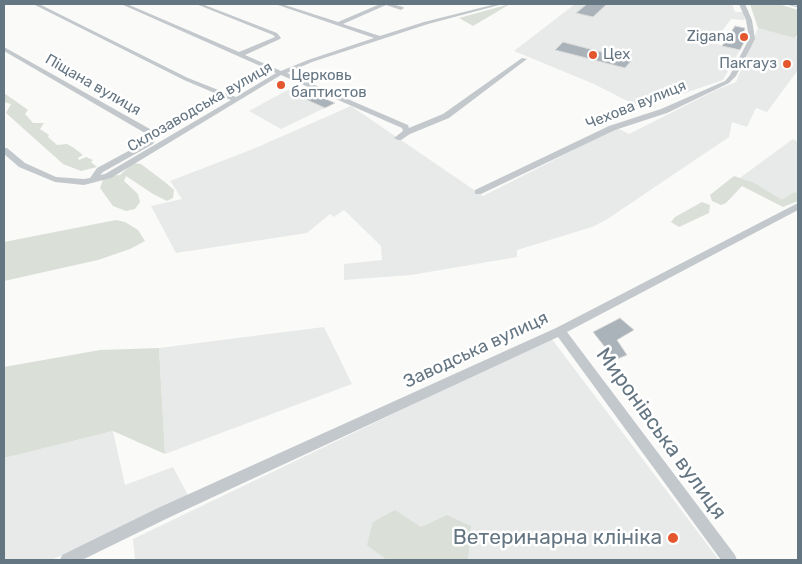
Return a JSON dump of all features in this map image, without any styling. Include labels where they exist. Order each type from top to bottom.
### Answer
[{"type":"street","points":[[35,4],[177,75],[237,100]]},
{"type":"street","points":[[123,4],[284,72],[405,127],[407,132]]},
{"type":"street","points":[[198,4],[275,34],[278,38],[241,54]]},
{"type":"street","points":[[277,4],[380,38]]},
{"type":"street","points":[[338,24],[386,4],[402,8]]},
{"type":"street","name":"Склозаводська вулиця","points":[[89,181],[108,176],[284,72],[426,23],[501,4]]},
{"type":"street","name":"Чехова вулиця","points":[[478,192],[612,128],[664,111],[727,82],[733,76],[752,39],[749,20],[742,4]]},
{"type":"street","name":"Піщана вулиця","points":[[4,49],[154,135],[150,142],[100,170],[89,181]]},
{"type":"street","points":[[398,138],[407,132],[446,116],[524,59]]},
{"type":"street","points":[[4,150],[22,165],[55,179],[89,181]]},
{"type":"street","name":"Заводська вулиця","points":[[67,560],[163,513],[560,331],[798,206]]},
{"type":"street","name":"Миронівська вулиця","points":[[560,331],[730,560]]},
{"type":"shaded area","points":[[510,4],[473,26],[459,18]]},
{"type":"shaded area","points":[[575,4],[732,4],[735,12],[743,12],[745,20],[731,19],[713,43],[740,50],[723,80],[641,108],[594,84],[514,51]]},
{"type":"shaded area","points":[[750,4],[779,4],[798,10],[798,34],[795,38],[758,28]]},
{"type":"shaded area","points":[[758,28],[798,38],[798,70],[767,112],[756,108],[747,127],[732,122],[729,137],[606,220],[592,227],[517,250],[517,257],[411,275],[344,280],[344,264],[382,260],[381,246],[344,210],[334,217],[330,214],[307,233],[176,253],[151,206],[182,199],[170,181],[253,149],[351,106],[483,196],[617,128],[629,134],[716,90],[736,82]]},
{"type":"shaded area","points":[[295,86],[335,103],[281,129],[249,111]]},
{"type":"shaded area","points":[[4,93],[28,110],[25,114],[33,123],[44,123],[40,129],[49,135],[48,137],[57,145],[67,144],[83,155],[78,158],[79,160],[86,157],[93,160],[91,162],[97,167],[81,171],[63,164],[6,113],[11,104],[4,102]]},
{"type":"shaded area","points":[[793,139],[798,142],[798,192],[782,203],[737,180]]},
{"type":"shaded area","points":[[133,163],[141,164],[174,190],[173,198],[167,201],[126,176],[124,181],[138,194],[140,202],[135,209],[126,211],[113,206],[100,188],[103,180],[109,176],[120,175]]},
{"type":"shaded area","points":[[734,176],[754,183],[782,200],[795,192],[798,194],[798,201],[783,207],[742,186],[726,203],[721,205],[712,201],[710,195]]},
{"type":"shaded area","points":[[702,202],[710,205],[709,213],[679,227],[671,222],[675,217]]},
{"type":"shaded area","points":[[116,220],[125,222],[138,230],[145,241],[130,249],[98,260],[4,281],[4,242]]},
{"type":"shaded area","points":[[324,327],[352,384],[165,454],[159,348]]},
{"type":"shaded area","points":[[551,338],[719,560],[135,560],[133,539]]},
{"type":"shaded area","points":[[159,348],[165,454],[113,431],[4,458],[4,367],[100,350]]},
{"type":"shaded area","points":[[113,431],[125,485],[173,467],[189,497],[51,560],[4,560],[4,458]]},
{"type":"shaded area","points":[[395,510],[421,527],[447,515],[471,526],[468,560],[387,560],[367,545],[373,522]]},
{"type":"building","name":"Цех","points":[[587,4],[607,4],[593,17],[576,13]]},
{"type":"building","points":[[735,26],[745,28],[744,34],[747,37],[740,50],[722,46]]},
{"type":"building","name":"Цех","points":[[563,42],[632,60],[625,68],[555,50]]},
{"type":"building","points":[[314,94],[335,103],[325,108],[305,99]]},
{"type":"building","points":[[620,318],[634,330],[617,340],[627,355],[615,360],[593,332]]},
{"type":"waterway","points":[[787,4],[798,7]]},
{"type":"place","name":"Zigana","points":[[744,37]]},
{"type":"place","name":"Цех","points":[[593,55]]},
{"type":"place","name":"Пакгауз","points":[[787,64]]},
{"type":"place","name":"Церковь баптистов","points":[[281,85]]},
{"type":"place","name":"Ветеринарна клініка","points":[[673,538]]}]
